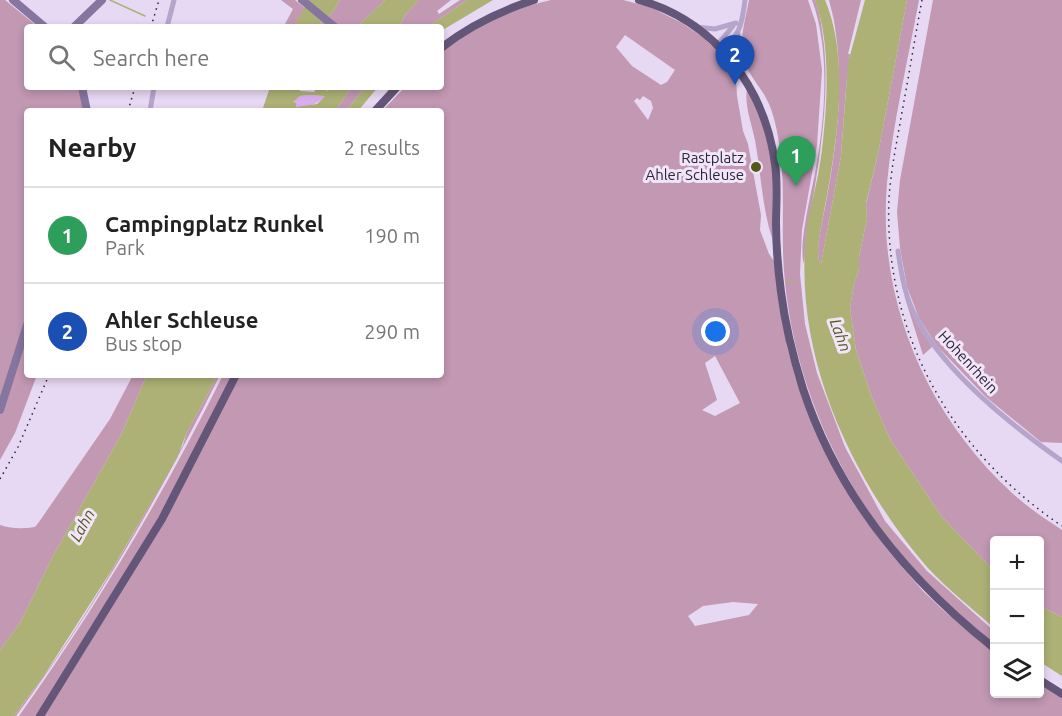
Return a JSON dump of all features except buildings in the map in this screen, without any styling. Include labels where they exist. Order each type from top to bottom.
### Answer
[{"type":"main road","points":[[444,46],[493,15],[534,0]]},
{"type":"main road","points":[[639,0],[668,11],[696,27],[718,44],[756,95],[770,134],[777,178],[776,226],[780,291],[793,352],[817,426],[844,480],[879,535],[927,589],[990,645]]},
{"type":"main road","points":[[378,108],[394,90]]},
{"type":"main road","points":[[40,716],[162,519],[234,378]]},
{"type":"main road","points":[[1044,683],[1062,694]]},
{"type":"street","points":[[13,0],[41,24]]},
{"type":"street","points":[[77,24],[102,0]]},
{"type":"street","points":[[169,24],[174,0]]},
{"type":"street","points":[[302,0],[331,24]]},
{"type":"street","points":[[718,44],[733,40],[745,0]]},
{"type":"street","points":[[696,27],[715,29],[738,23]]},
{"type":"street","points":[[718,44],[738,23]]},
{"type":"street","points":[[735,65],[738,23]]},
{"type":"street","points":[[83,90],[86,108]]},
{"type":"street","points":[[150,108],[154,90]]},
{"type":"street","name":"Hohenrhein","points":[[898,251],[909,301],[918,321],[934,345],[985,399],[1039,445],[1062,461]]},
{"type":"street","points":[[0,410],[24,334]]},
{"type":"shaded area","points":[[0,0],[5,0],[34,24],[24,24],[24,90],[80,90],[83,108],[24,108],[24,378],[36,378],[15,433],[0,460]]},
{"type":"shaded area","points":[[281,0],[295,0],[305,8],[295,24],[285,24],[293,9]]},
{"type":"shaded area","points":[[340,0],[385,0],[360,24],[320,24],[333,12]]},
{"type":"shaded area","points":[[419,0],[451,0],[437,11],[439,14],[460,0],[467,0],[432,24],[400,24],[405,15]]},
{"type":"shaded area","points":[[551,0],[623,0],[650,7],[682,23],[701,36],[733,68],[736,75],[743,131],[748,144],[761,215],[760,230],[774,261],[787,347],[795,376],[855,505],[885,547],[923,591],[990,650],[990,698],[1044,698],[1044,687],[1062,698],[1062,716],[43,716],[121,592],[237,378],[444,378],[444,108],[385,108],[402,90],[444,90],[444,50],[479,26]],"holes":[[[625,35],[675,70],[667,82],[661,85],[632,66],[616,47]],[[643,96],[651,101],[653,108],[648,120],[634,101],[637,98],[640,100]],[[715,356],[740,403],[715,416],[702,410],[717,400],[705,363]],[[733,602],[758,604],[749,615],[695,626],[688,616],[703,606]]]},
{"type":"shaded area","points":[[749,0],[808,0],[816,24],[822,70],[817,145],[802,230],[800,274],[805,324],[817,373],[845,447],[885,521],[927,571],[990,627],[990,641],[946,603],[902,557],[858,494],[823,427],[809,392],[790,320],[783,249],[782,166],[777,130],[769,104],[743,60],[743,33]]},
{"type":"shaded area","points":[[812,0],[815,0],[817,6],[823,34],[825,100],[820,155],[804,264],[804,233],[819,152],[824,86],[822,41]]},
{"type":"shaded area","points":[[829,0],[861,0],[848,54],[850,54],[841,156],[821,264],[818,253],[833,159],[839,93],[838,49]]},
{"type":"shaded area","points":[[907,0],[919,0],[897,114],[887,183],[886,227],[890,270],[899,311],[913,352],[954,427],[981,461],[1011,492],[1062,530],[1062,617],[1044,608],[1044,536],[990,536],[990,567],[942,517],[891,441],[872,398],[856,350],[850,308],[867,219],[866,204],[878,154]]},
{"type":"shaded area","points":[[933,0],[1062,0],[1062,443],[1041,442],[986,397],[937,346],[919,318],[907,287],[897,212],[900,180]]},
{"type":"shaded area","points":[[747,89],[765,129],[773,166],[772,238],[755,140],[747,108]]},
{"type":"shaded area","points":[[350,90],[363,90],[348,108],[337,108]]},
{"type":"shaded area","points":[[904,295],[917,324],[932,347],[923,355]]},
{"type":"shaded area","points":[[131,378],[146,378],[121,435],[53,556],[20,623],[0,650],[0,525],[18,528],[35,527],[110,419]]},
{"type":"shaded area","points":[[216,378],[218,378],[174,463],[150,507],[66,644],[183,445],[187,432]]},
{"type":"shaded area","points":[[221,378],[231,378],[156,525],[37,716],[19,716],[75,634],[128,550]]},
{"type":"shaded area","points":[[55,660],[16,716],[14,716]]},
{"type":"sand","points":[[300,96],[325,96],[309,106],[296,107],[292,102]]},
{"type":"water","points":[[309,0],[340,0],[333,12],[320,24],[295,24]]},
{"type":"water","points":[[385,0],[419,0],[405,15],[400,24],[360,24]]},
{"type":"water","points":[[467,0],[493,0],[444,29],[444,24],[432,24]]},
{"type":"water","name":"Lahn","points":[[815,0],[825,0],[838,50],[839,77],[839,105],[833,160],[818,247],[821,264],[841,156],[848,63],[865,0],[907,0],[878,154],[866,203],[867,219],[850,308],[856,350],[872,398],[891,441],[942,517],[990,567],[990,625],[927,567],[898,530],[872,491],[849,449],[830,405],[816,360],[807,314],[804,267],[808,221],[821,158],[825,120],[827,78],[820,18]]},
{"type":"water","points":[[269,90],[314,92],[327,90],[326,92],[350,90],[337,108],[263,108]],"holes":[[[300,96],[325,96],[317,104],[296,107],[296,103],[293,102]]]},
{"type":"water","points":[[363,90],[376,90],[360,108],[348,108]]},
{"type":"water","name":"Lahn","points":[[146,378],[216,378],[187,432],[177,458],[113,568],[43,677],[14,716],[0,716],[0,650],[20,623],[53,556],[121,435]]},
{"type":"water","points":[[1044,608],[1062,617],[1062,676],[1044,665]]},
{"type":"waterway","points":[[110,0],[145,16]]},
{"type":"waterway","points":[[786,282],[794,281]]},
{"type":"waterway","points":[[884,531],[888,528]]},
{"type":"railway","points":[[152,24],[159,0]]},
{"type":"railway","points":[[922,0],[894,155],[889,198],[890,248],[898,296],[912,342],[932,385],[957,425],[988,463],[1023,496],[1062,526]]},
{"type":"railway","points":[[129,108],[134,90]]},
{"type":"railway","points":[[0,479],[18,447],[48,378]]},
{"type":"place","name":"Ahler Schleuse","points":[[735,85]]},
{"type":"place","name":"Rastplatz Ahler Schleuse","points":[[756,167]]},
{"type":"place","name":"Campingplatz Runkel","points":[[796,186]]}]
